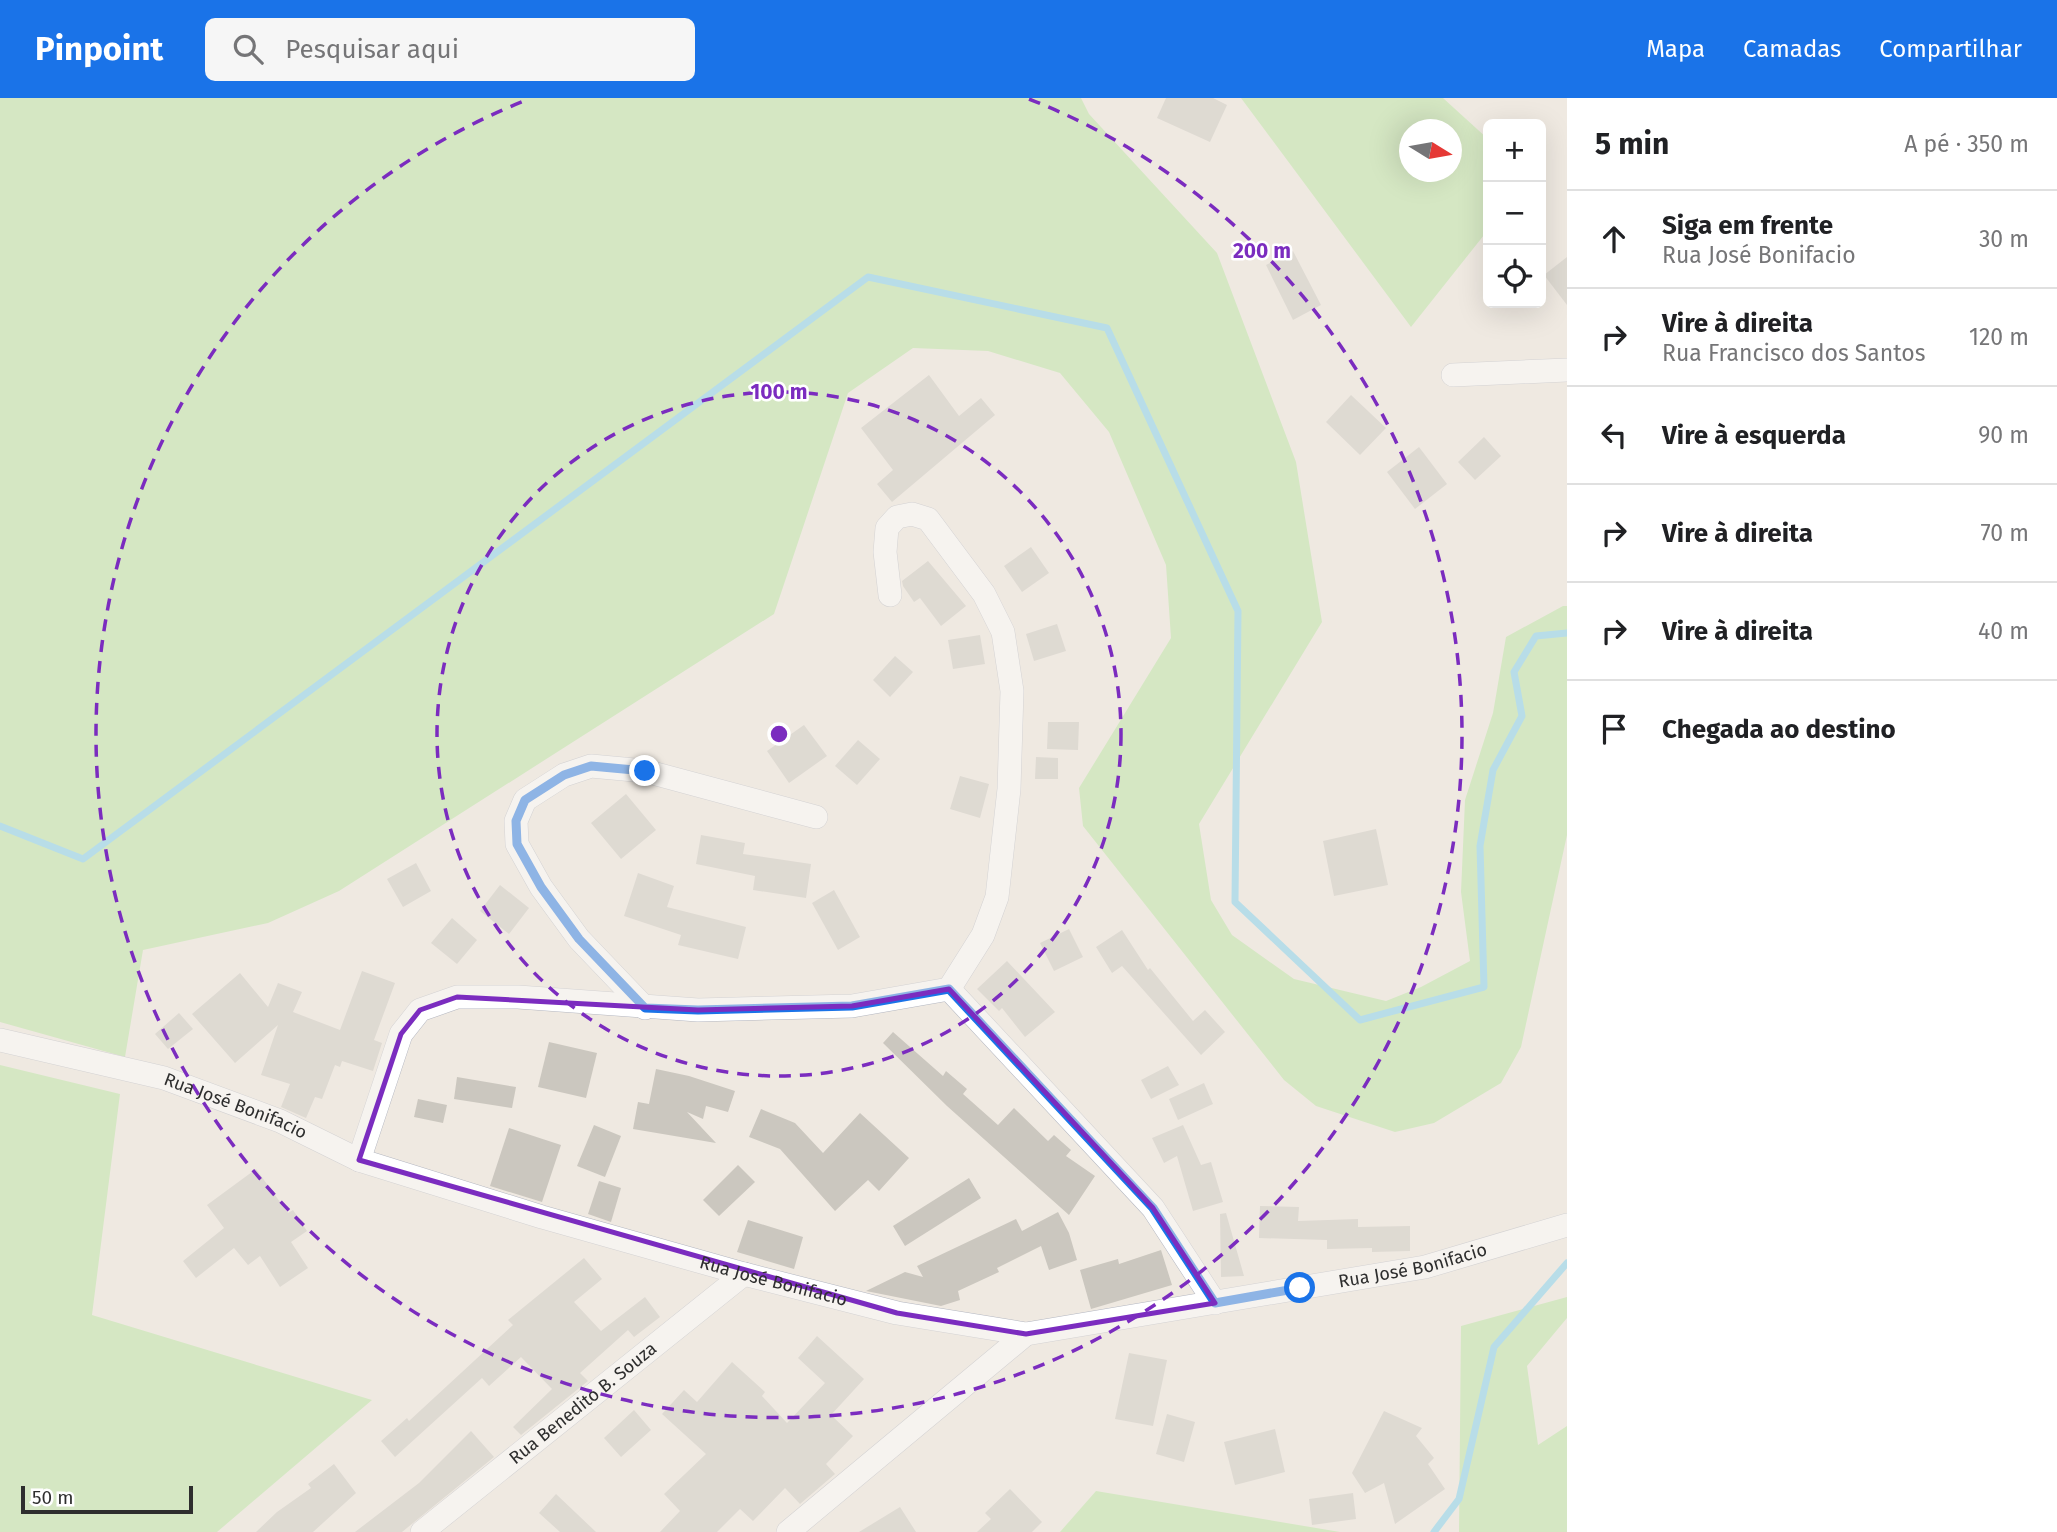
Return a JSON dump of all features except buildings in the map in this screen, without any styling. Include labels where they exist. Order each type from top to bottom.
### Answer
[{"type":"street","points":[[1453,375],[1567,370]]},
{"type":"street","points":[[359,1160],[401,1034],[420,1010],[457,997],[518,997],[698,1010],[852,1006],[949,989],[983,935],[997,897],[1009,789],[1012,691],[1003,632],[984,594],[928,519],[912,514],[897,517],[887,528],[885,552],[890,595]]},
{"type":"street","points":[[645,1008],[579,939],[541,887],[517,844],[516,821],[525,800],[564,775],[591,766],[645,771],[816,817]]},
{"type":"street","points":[[949,989],[1153,1208],[1215,1303]]},
{"type":"street","name":"Rua José Bonifacio","points":[[0,1040],[164,1078],[279,1121],[359,1160],[542,1217],[744,1274],[897,1313],[1026,1334],[1425,1267],[1567,1225]]},
{"type":"street","name":"Rua Benedito B. Souza","points":[[422,1532],[744,1274]]},
{"type":"street","points":[[788,1532],[1026,1334]]},
{"type":"highlighted area","points":[[949,989],[1153,1208],[1215,1303],[1026,1334],[897,1313],[359,1160],[401,1034],[420,1010],[457,997],[698,1010],[852,1006]]},
{"type":"green space","points":[[0,98],[1081,98],[1089,114],[1217,253],[1296,462],[1322,622],[1199,824],[1211,900],[1232,935],[1294,979],[1386,1001],[1421,987],[1470,961],[1461,892],[1465,800],[1493,713],[1506,637],[1567,606],[1567,835],[1521,1047],[1501,1083],[1434,1123],[1395,1132],[1316,1106],[1284,1080],[1083,826],[1079,788],[1171,638],[1166,565],[1109,432],[1060,373],[988,351],[913,348],[848,393],[774,614],[339,891],[268,923],[143,950],[125,1057],[0,1022]]},
{"type":"green space","points":[[1241,98],[1443,98],[1483,134],[1483,236],[1411,327]]},
{"type":"green space","points":[[0,1065],[120,1094],[92,1315],[372,1400],[217,1532],[0,1532]]},
{"type":"green space","points":[[1567,1297],[1567,1318],[1527,1366],[1538,1445],[1567,1426],[1567,1532],[1459,1532],[1461,1326]]},
{"type":"green space","points":[[1096,1491],[1340,1532],[1060,1532]]},
{"type":"waterway","points":[[0,826],[83,859],[868,277],[1107,328],[1238,611],[1235,902],[1360,1020],[1484,987],[1480,846],[1493,770],[1522,716],[1514,672],[1536,636],[1567,633]]},
{"type":"waterway","points":[[1434,1532],[1459,1499],[1494,1347],[1567,1263]]},
{"type":"route","points":[[645,771],[591,766],[564,775],[525,800],[516,821],[517,844],[541,887],[579,939],[645,1008],[698,1010],[852,1006],[949,989],[1153,1208],[1215,1303],[1300,1288]]}]
